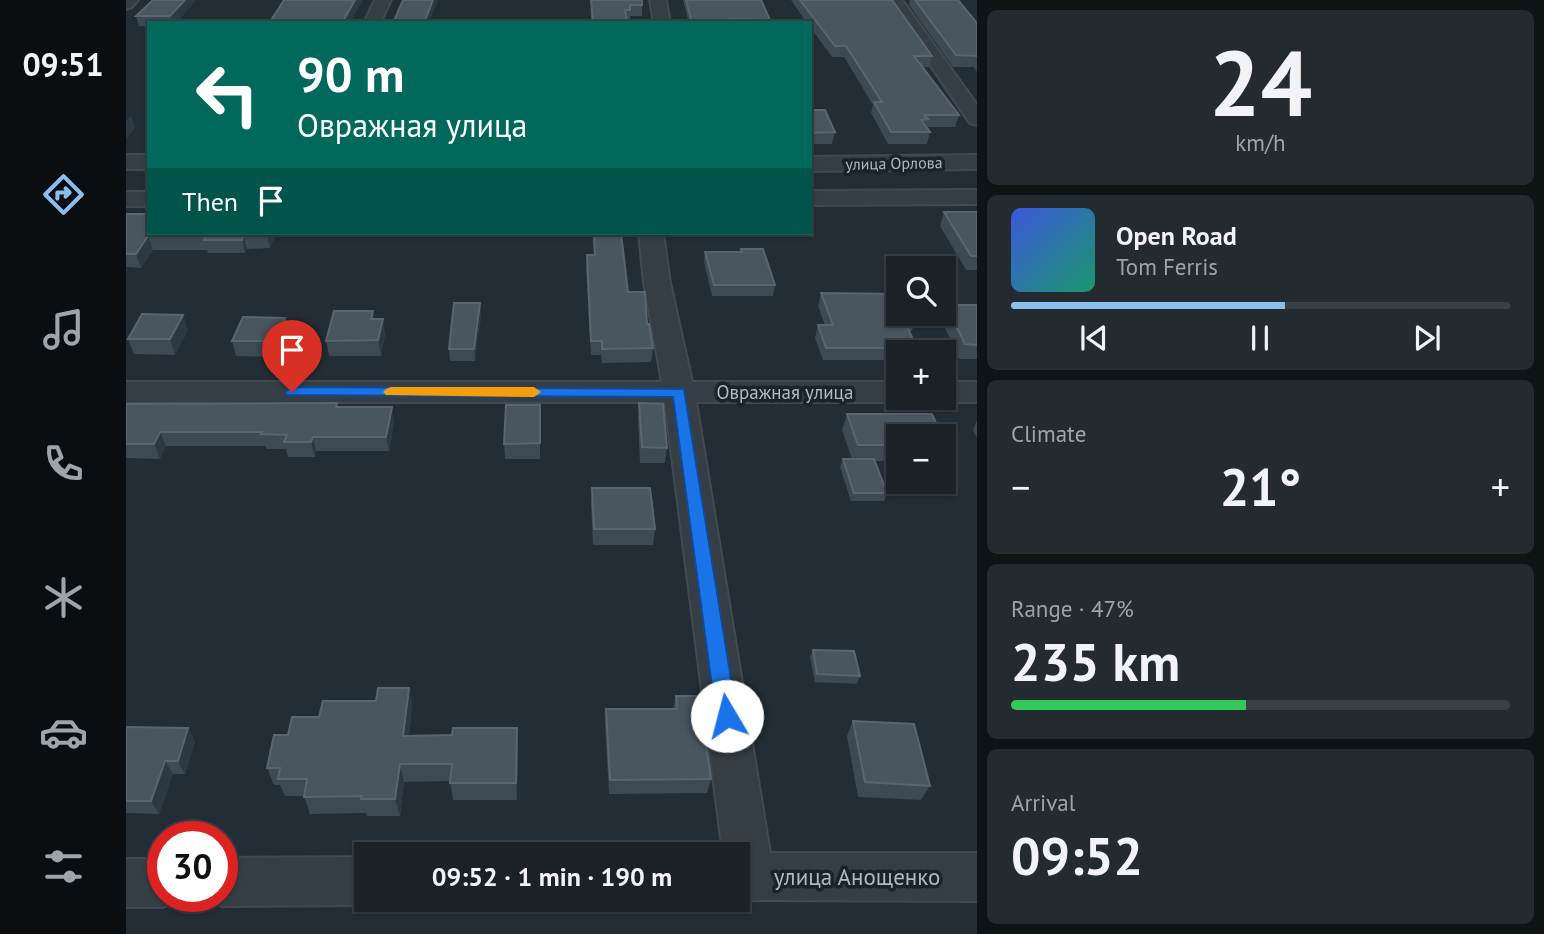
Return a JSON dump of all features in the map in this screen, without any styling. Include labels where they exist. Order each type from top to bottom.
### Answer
[{"type":"street","points":[[126,4],[131,0]]},
{"type":"street","points":[[373,21],[383,0]]},
{"type":"street","points":[[658,0],[662,21]]},
{"type":"street","points":[[894,0],[977,119]]},
{"type":"street","points":[[126,162],[147,162]]},
{"type":"street","name":"улица Орлова","points":[[812,164],[977,162]]},
{"type":"street","name":"улица Орлова","points":[[812,198],[977,197]]},
{"type":"street","points":[[126,199],[147,199]]},
{"type":"street","points":[[651,235],[657,283],[679,392],[739,842]]},
{"type":"street","name":"Овражная улица","points":[[126,392],[886,392]]},
{"type":"street","points":[[956,392],[977,392]]},
{"type":"street","name":"улица Анощенко","points":[[750,877],[977,877]]},
{"type":"street","points":[[238,882],[354,881]]},
{"type":"street","points":[[126,883],[147,883]]},
{"type":"building","points":[[153,0],[185,0],[170,16],[136,16]]},
{"type":"building","points":[[284,0],[355,0],[343,21],[271,21]]},
{"type":"building","points":[[403,0],[433,0],[425,21],[394,21]]},
{"type":"building","points":[[591,0],[642,0],[642,5],[630,5],[630,10],[625,10],[627,21],[593,21]]},
{"type":"building","points":[[686,0],[761,0],[770,20],[729,19],[691,21]]},
{"type":"building","points":[[800,0],[892,0],[932,56],[914,56],[959,115],[924,115],[928,119],[921,120],[930,132],[891,132],[874,102],[882,102],[846,46],[835,46]]},
{"type":"building","points":[[915,0],[958,0],[977,23],[977,56],[956,55]]},
{"type":"building","points":[[812,110],[825,110],[835,132],[812,133]]},
{"type":"building","points":[[944,212],[977,212],[977,256],[971,256]]},
{"type":"building","points":[[126,214],[147,214],[147,235],[244,235],[242,240],[204,240],[206,236],[148,236],[136,254],[126,254]]},
{"type":"building","points":[[594,235],[621,235],[628,292],[645,292],[647,324],[653,348],[602,349],[602,341],[591,341],[587,255],[595,255]]},
{"type":"building","points":[[741,249],[763,249],[775,285],[714,285],[705,252],[742,252]]},
{"type":"building","points":[[821,293],[886,294],[886,326],[907,326],[913,340],[886,340],[886,348],[826,348],[818,325],[833,325]]},
{"type":"building","points":[[454,303],[480,303],[474,349],[449,349]]},
{"type":"building","points":[[956,305],[977,305],[977,345],[965,344],[956,326]]},
{"type":"building","points":[[334,311],[373,311],[371,319],[383,319],[378,340],[326,341]]},
{"type":"building","points":[[142,314],[183,315],[170,339],[128,339]]},
{"type":"building","points":[[243,317],[285,318],[275,341],[232,341]]},
{"type":"building","points":[[337,403],[336,407],[392,407],[386,437],[313,437],[311,442],[284,442],[287,435],[261,434],[262,432],[160,432],[154,444],[126,444],[126,404]]},
{"type":"building","points":[[639,403],[663,404],[667,448],[642,447]]},
{"type":"building","points":[[506,405],[540,405],[540,443],[504,444]]},
{"type":"building","points":[[847,414],[932,414],[937,424],[886,424],[886,445],[858,445]]},
{"type":"building","points":[[843,459],[874,459],[886,493],[854,493]]},
{"type":"building","points":[[592,488],[650,488],[655,529],[594,529]]},
{"type":"building","points":[[813,650],[854,651],[860,676],[817,674]]},
{"type":"building","points":[[378,688],[409,688],[403,736],[452,735],[453,728],[517,728],[516,783],[450,783],[452,764],[400,764],[395,799],[361,799],[362,796],[304,797],[307,779],[278,779],[280,768],[267,768],[274,735],[288,735],[292,717],[319,717],[323,701],[376,701]]},
{"type":"building","points":[[676,696],[699,696],[711,779],[610,780],[606,709],[677,709]]},
{"type":"building","points":[[853,721],[914,724],[930,786],[865,782]]},
{"type":"building","points":[[126,727],[188,728],[178,761],[165,761],[151,801],[126,801]]},
{"type":"slow traffic","points":[[391,392],[534,392]]},
{"type":"route","points":[[292,392],[679,392],[727,716]]}]
